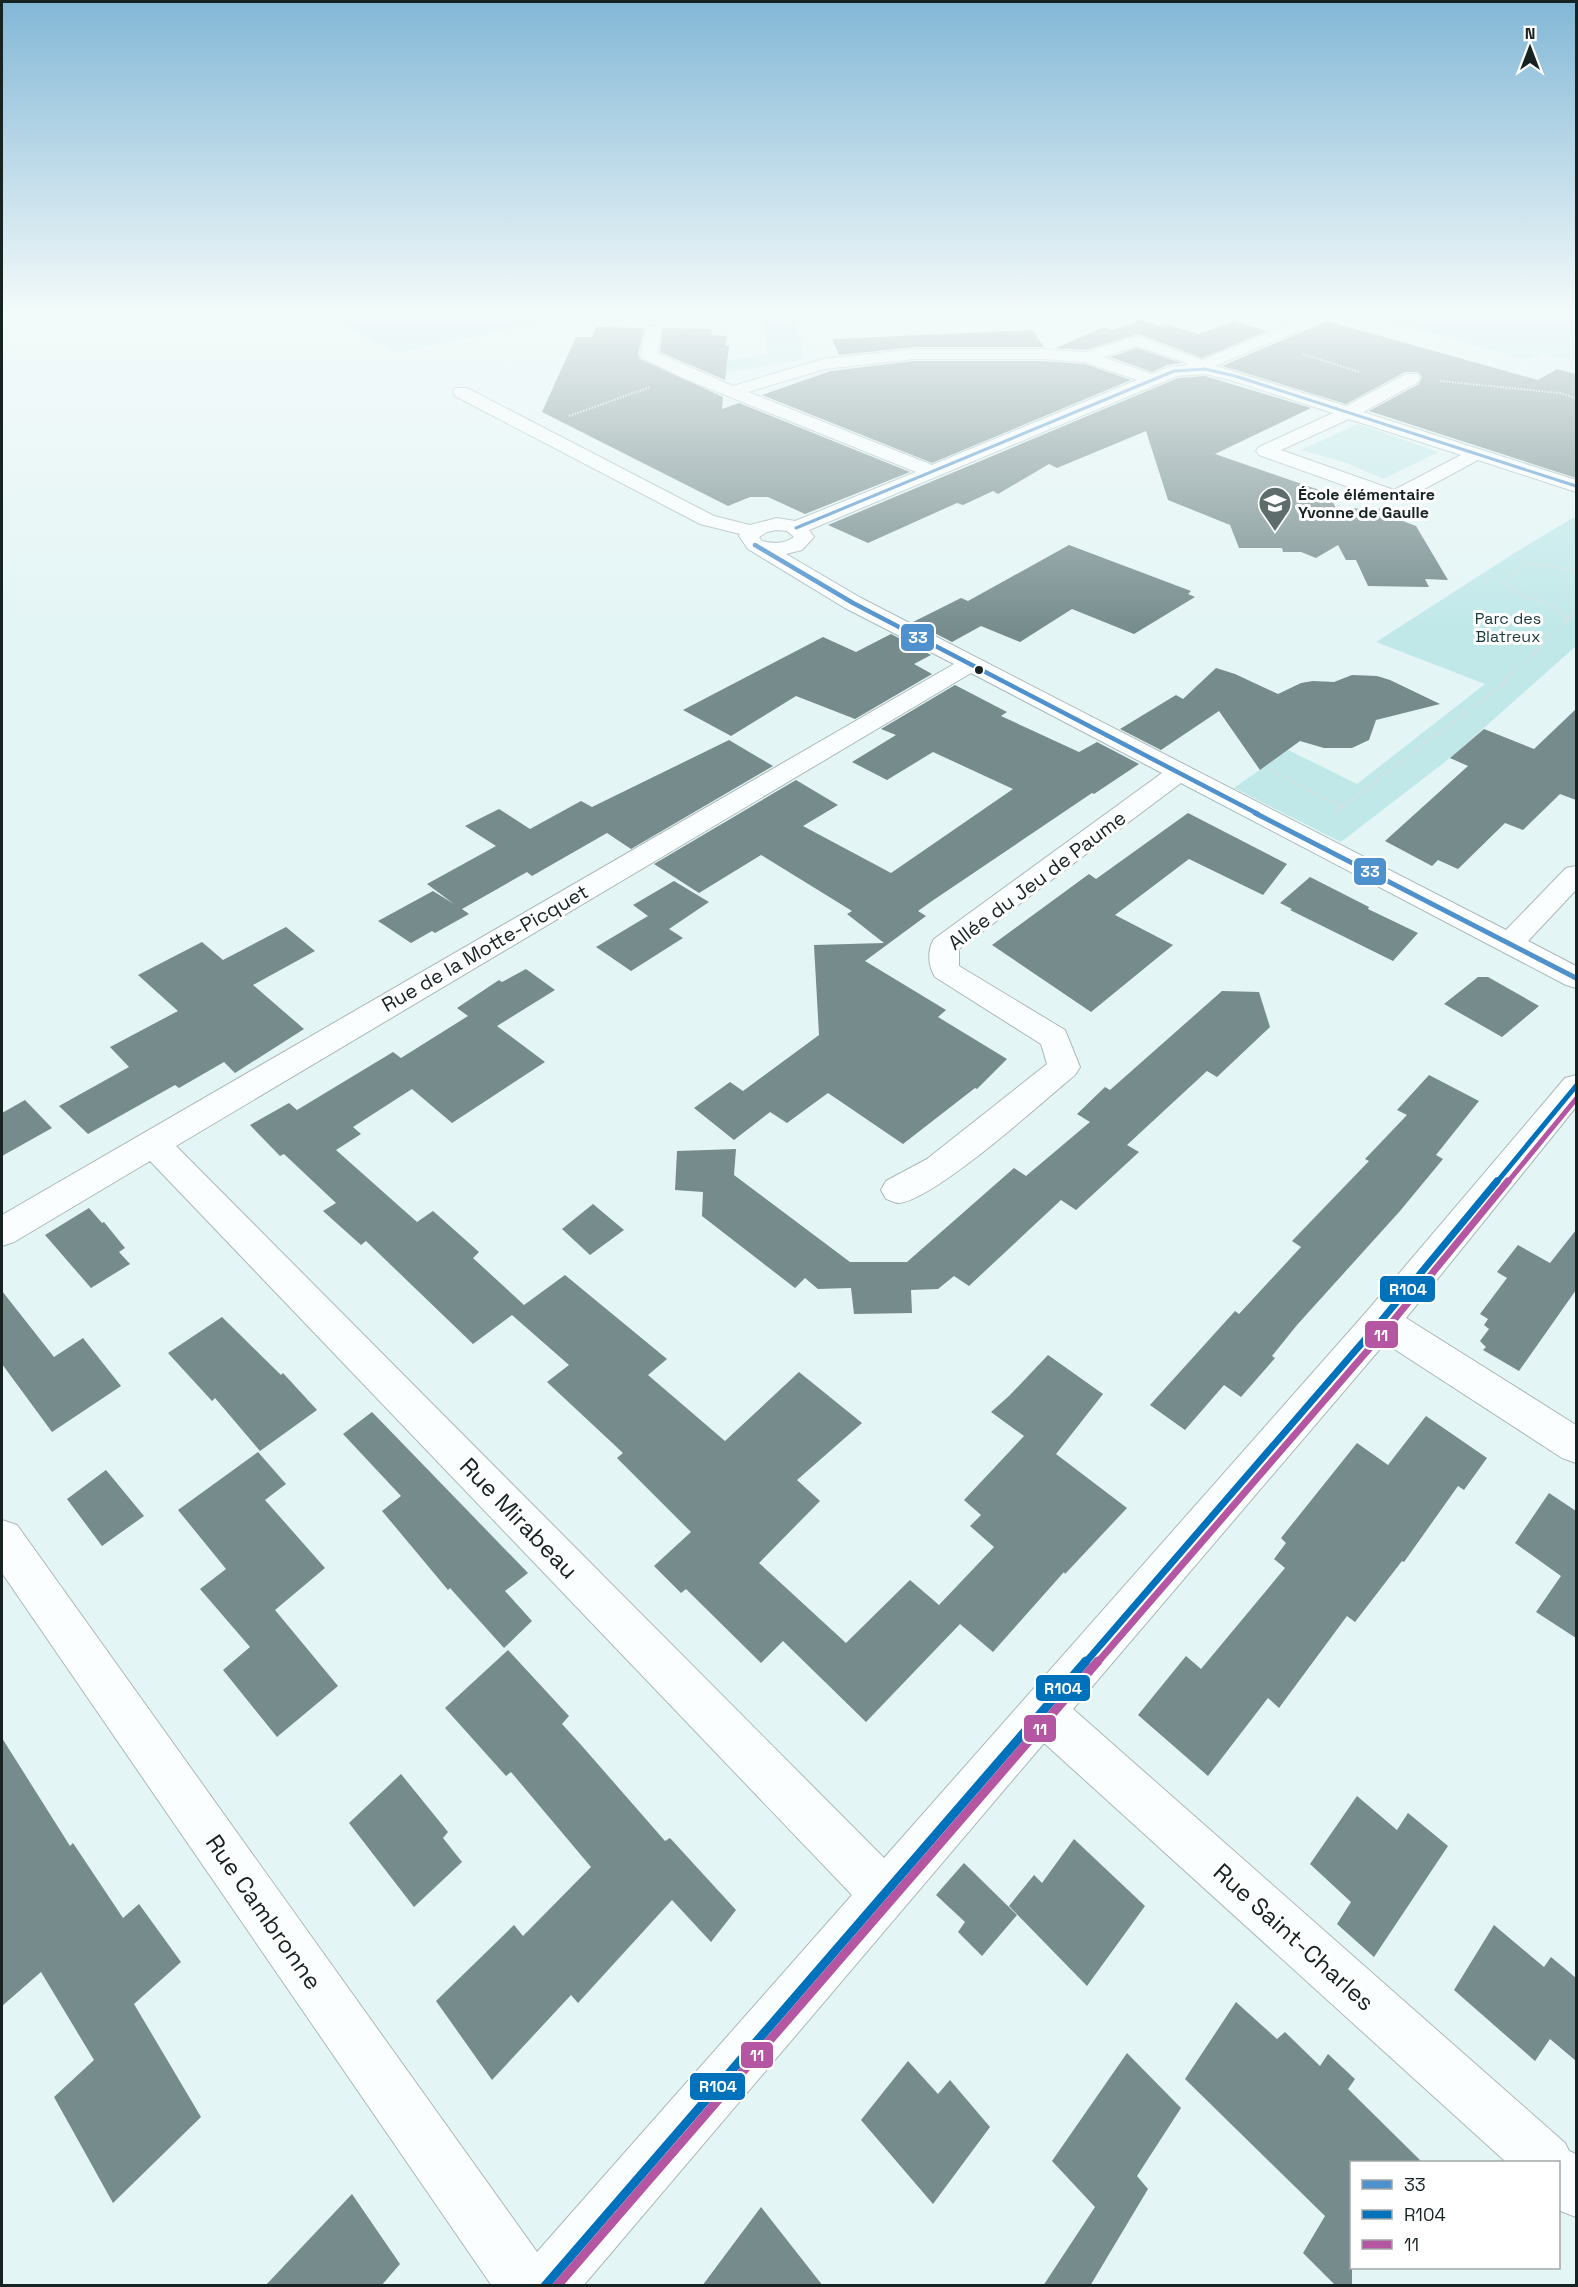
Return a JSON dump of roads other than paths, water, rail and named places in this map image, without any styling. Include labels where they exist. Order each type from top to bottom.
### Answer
[{"type":"street","points":[[513,420],[707,520],[753,538],[802,573],[853,603],[1576,978]]},
{"type":"street","points":[[804,420],[933,472]]},
{"type":"street","points":[[799,535],[933,472],[1058,420]]},
{"type":"street","points":[[1332,420],[1265,450],[1395,496],[1474,455]]},
{"type":"street","points":[[1367,420],[1576,486]]},
{"type":"street","points":[[753,538],[758,528],[777,524],[799,535]]},
{"type":"street","points":[[799,535],[802,573]]},
{"type":"street","name":"Rue de la Motte-Picquet","points":[[2,1232],[969,665]]},
{"type":"street","name":"Allée du Jeu de Paume","points":[[898,1190],[939,1168],[1064,1067],[1054,1038],[945,970],[944,946],[1180,772]]},
{"type":"street","points":[[1510,943],[1576,874]]},
{"type":"street","points":[[545,2286],[1381,1321],[1576,1086]]},
{"type":"street","name":"Rue Mirabeau","points":[[152,1142],[885,1894]]},
{"type":"street","points":[[1381,1321],[1576,1446]]},
{"type":"street","name":"Rue Cambronne","points":[[2,1539],[527,2286]]},
{"type":"street","name":"Rue Saint-Charles","points":[[1041,1711],[1544,2161]]},
{"type":"street","points":[[1560,2176],[1576,2190]]},
{"type":"place","name":"École élémentaire Yvonne de Gaulle","points":[[1275,532]]},
{"type":"park label","name":"Parc des Blatreux","points":[[1508,627]]}]
